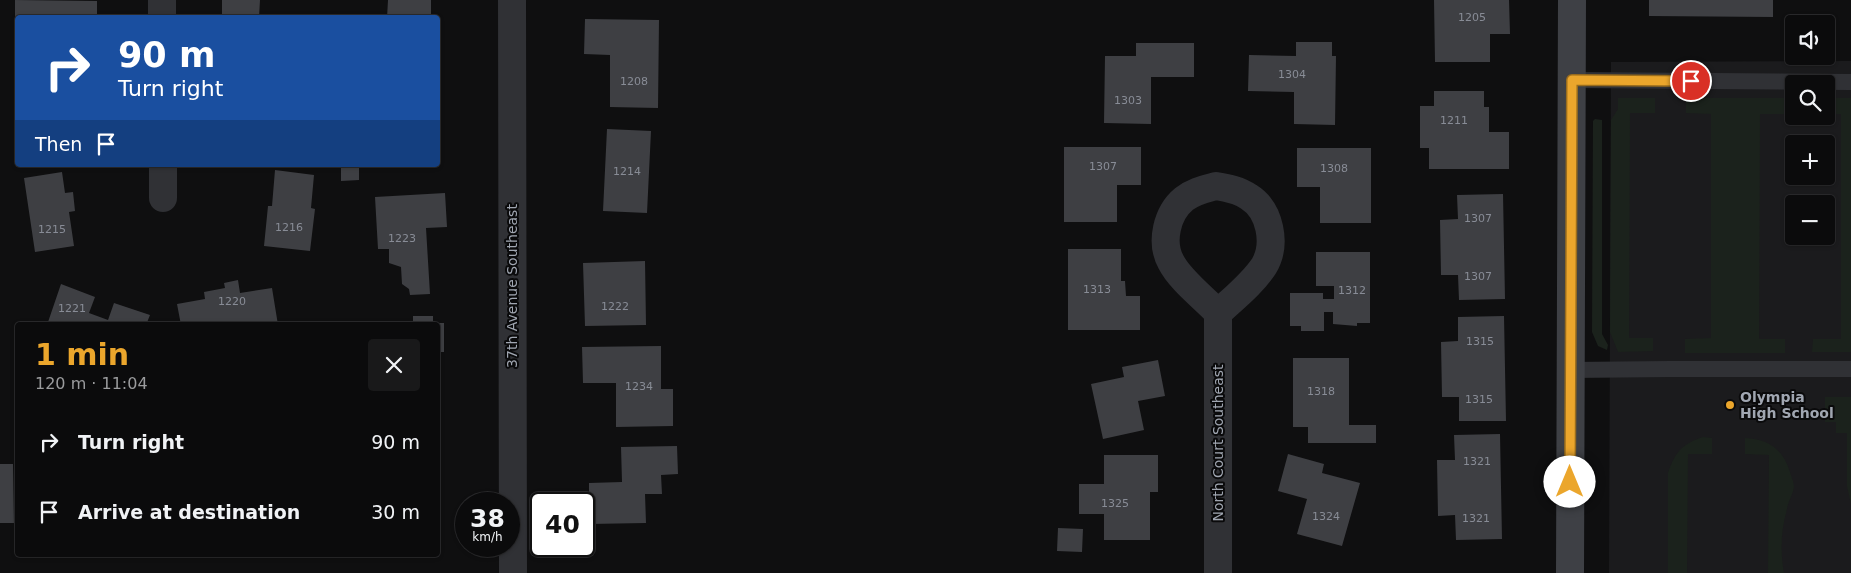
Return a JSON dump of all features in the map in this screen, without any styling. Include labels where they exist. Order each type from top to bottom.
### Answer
[{"type":"street","points":[[162,0],[162,15]]},
{"type":"street","name":"37th Avenue Southeast","points":[[512,0],[513,573]]},
{"type":"street","points":[[1570,573],[1572,0]]},
{"type":"street","points":[[163,167],[164,198]]},
{"type":"street","points":[[1216,186],[1235,189],[1251,198],[1263,211],[1270,228],[1270,246],[1265,264],[1254,278],[1218,313],[1179,275],[1169,260],[1165,244],[1170,219],[1173,212],[1184,199],[1199,190],[1216,186]]},
{"type":"street","name":"North Court Southeast","points":[[1218,313],[1218,573]]},
{"type":"lane","points":[[1572,80],[1851,82]]},
{"type":"lane","points":[[1570,370],[1851,370]]},
{"type":"shaded area","name":"Olympia High School","points":[[1785,61],[1785,65],[1835,65],[1835,61],[1851,61],[1851,573],[1609,573],[1611,62]]},
{"type":"shaded area","points":[[1618,98],[1655,98],[1655,113],[1630,113],[1629,338],[1653,338],[1653,351],[1618,352],[1610,332],[1611,120],[1618,109]]},
{"type":"shaded area","points":[[1686,98],[1785,98],[1785,114],[1760,114],[1759,339],[1785,339],[1785,353],[1685,353],[1685,339],[1711,338],[1711,114],[1686,113]]},
{"type":"shaded area","points":[[1835,98],[1851,98],[1851,352],[1812,352],[1813,339],[1841,339],[1841,114],[1835,114]]},
{"type":"shaded area","points":[[1595,119],[1602,120],[1602,334],[1608,345],[1607,350],[1598,346],[1592,332],[1593,121]]},
{"type":"shaded area","points":[[1825,397],[1851,397],[1851,504],[1847,486],[1847,433],[1836,433],[1836,422],[1825,422]]},
{"type":"shaded area","points":[[1703,437],[1712,438],[1712,454],[1688,454],[1687,573],[1668,573],[1668,473],[1673,459],[1680,450]]},
{"type":"shaded area","points":[[1745,438],[1761,440],[1779,451],[1787,464],[1793,481],[1794,487],[1782,533],[1784,573],[1768,573],[1769,455],[1745,454]]},
{"type":"building","points":[[15,0],[97,1],[97,15],[15,15]]},
{"type":"building","points":[[222,0],[260,0],[259,15],[222,15]]},
{"type":"building","points":[[388,0],[431,0],[431,15],[387,15]]},
{"type":"building","points":[[1434,0],[1509,0],[1510,34],[1490,34],[1490,62],[1435,62]]},
{"type":"building","points":[[1649,0],[1773,0],[1773,17],[1649,16]]},
{"type":"building","points":[[585,19],[659,20],[658,108],[610,107],[610,55],[584,54]]},
{"type":"building","points":[[1296,42],[1332,42],[1332,56],[1336,56],[1335,125],[1294,124],[1294,92],[1248,91],[1249,55],[1296,56]]},
{"type":"building","points":[[1136,43],[1194,43],[1194,77],[1151,77],[1151,124],[1104,123],[1105,56],[1136,56]]},
{"type":"building","points":[[1434,91],[1484,91],[1484,107],[1489,107],[1489,132],[1509,132],[1509,169],[1429,169],[1429,148],[1420,148],[1420,106],[1434,106]]},
{"type":"building","points":[[607,129],[651,131],[647,213],[603,211]]},
{"type":"building","points":[[1064,147],[1141,147],[1141,185],[1117,185],[1117,222],[1064,222]]},
{"type":"building","points":[[1297,148],[1371,148],[1371,223],[1320,223],[1320,187],[1297,187]]},
{"type":"building","points":[[341,167],[359,167],[359,180],[341,181]]},
{"type":"building","points":[[275,170],[314,175],[311,208],[315,209],[310,251],[264,246],[268,206],[272,206]]},
{"type":"building","points":[[62,172],[65,193],[73,192],[75,211],[69,212],[74,246],[35,252],[24,178]]},
{"type":"building","points":[[445,193],[447,227],[426,228],[430,294],[410,295],[409,289],[402,284],[401,267],[389,263],[389,249],[378,249],[375,197]]},
{"type":"building","points":[[1503,194],[1505,299],[1459,300],[1458,275],[1441,275],[1440,220],[1458,219],[1457,195]]},
{"type":"building","points":[[1068,249],[1121,249],[1121,281],[1125,281],[1126,296],[1140,296],[1140,330],[1068,330]]},
{"type":"building","points":[[1316,252],[1370,252],[1370,323],[1357,323],[1357,326],[1333,324],[1333,312],[1324,312],[1324,331],[1301,331],[1301,326],[1290,326],[1290,293],[1323,293],[1323,299],[1334,299],[1334,286],[1316,286]]},
{"type":"building","points":[[645,261],[646,325],[585,326],[583,263]]},
{"type":"building","points":[[238,280],[240,293],[272,288],[278,322],[180,322],[177,304],[205,299],[204,292],[225,288],[224,283]]},
{"type":"building","points":[[61,284],[95,297],[89,313],[108,320],[114,303],[150,315],[147,322],[48,322]]},
{"type":"building","points":[[413,316],[433,316],[433,322],[413,322]]},
{"type":"building","points":[[1504,316],[1506,421],[1459,421],[1459,397],[1442,397],[1441,342],[1458,341],[1458,317]]},
{"type":"building","points":[[440,323],[444,323],[444,352],[440,352]]},
{"type":"building","points":[[661,346],[661,389],[673,389],[673,426],[616,427],[616,383],[583,383],[582,347]]},
{"type":"building","points":[[1293,358],[1349,358],[1349,425],[1376,425],[1376,443],[1308,443],[1308,427],[1293,427]]},
{"type":"building","points":[[1158,360],[1165,396],[1138,401],[1144,430],[1103,439],[1091,384],[1124,377],[1122,367]]},
{"type":"building","points":[[1500,434],[1502,539],[1456,540],[1455,515],[1438,516],[1437,460],[1455,460],[1454,435]]},
{"type":"building","points":[[677,446],[678,474],[661,475],[662,494],[645,494],[646,523],[595,524],[595,492],[589,492],[589,483],[622,482],[621,447]]},
{"type":"building","points":[[1288,454],[1324,464],[1322,473],[1360,483],[1342,546],[1297,534],[1307,499],[1278,491]]},
{"type":"building","points":[[1104,455],[1158,455],[1158,492],[1150,492],[1150,540],[1104,540],[1104,514],[1079,514],[1079,484],[1104,484]]},
{"type":"building","points":[[0,464],[13,464],[14,523],[0,523]]},
{"type":"building","points":[[1058,528],[1083,529],[1082,552],[1057,551]]},
{"type":"place","name":"Olympia High School","points":[[1730,405]]},
{"type":"route","points":[[1570,482],[1572,80],[1691,81]]}]
